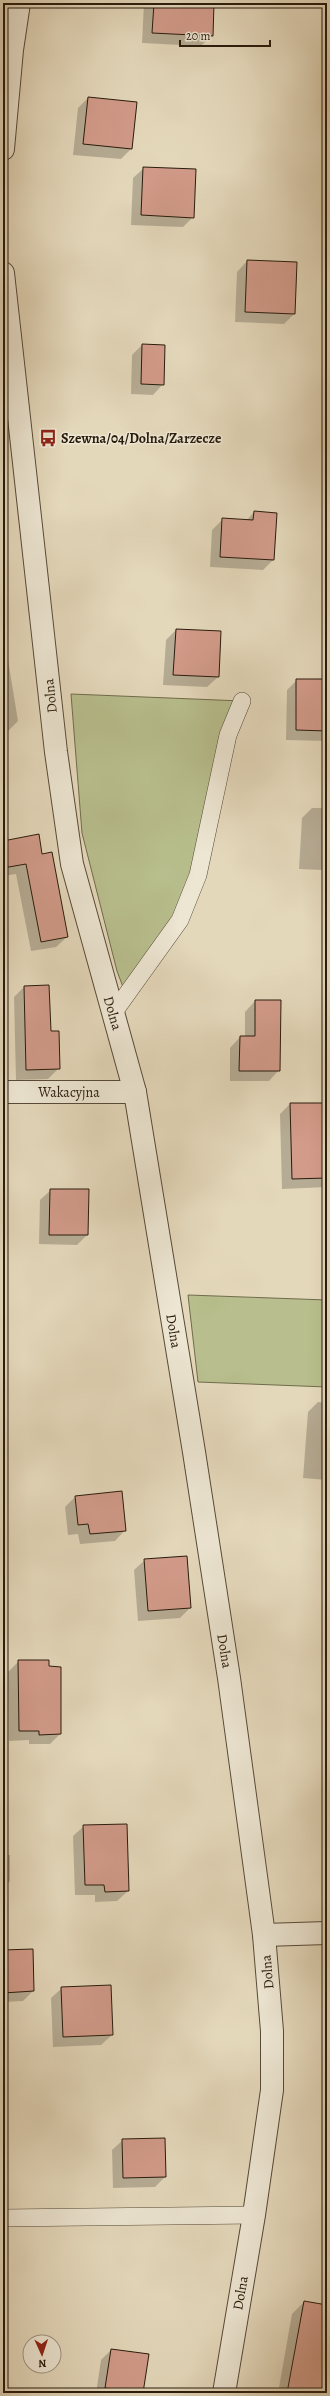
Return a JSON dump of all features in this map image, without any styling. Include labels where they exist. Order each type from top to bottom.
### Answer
[{"type":"street","points":[[3,150],[12,50],[19,3]]},
{"type":"street","name":"Dolna","points":[[3,274],[56,752],[72,864],[135,1092],[197,1468],[264,1935],[272,2031],[272,2090],[254,2215],[224,2393]]},
{"type":"street","name":"Wakacyjna","points":[[3,1092],[135,1092]]},
{"type":"street","points":[[264,1935],[327,1933]]},
{"type":"lane","points":[[114,1012],[180,920],[198,875],[228,735],[242,700]]},
{"type":"lane","points":[[3,2218],[254,2215]]},
{"type":"green space","points":[[71,694],[242,701],[198,875],[126,995],[117,971],[82,833]]},
{"type":"green space","points":[[188,1295],[327,1300],[327,1387],[198,1382]]},
{"type":"building","points":[[154,3],[214,3],[213,36],[152,33]]},
{"type":"building","points":[[88,97],[137,102],[132,149],[83,144]]},
{"type":"building","points":[[143,167],[196,169],[194,218],[141,215]]},
{"type":"building","points":[[247,260],[297,262],[295,314],[245,312]]},
{"type":"building","points":[[142,344],[165,345],[164,385],[141,384]]},
{"type":"building","points":[[254,511],[277,513],[274,560],[220,557],[222,518],[253,520]]},
{"type":"building","points":[[176,629],[221,631],[219,677],[173,675]]},
{"type":"building","points":[[296,679],[327,679],[327,731],[296,730]]},
{"type":"building","points":[[39,834],[42,854],[52,852],[68,937],[41,942],[26,864],[3,868],[3,841]]},
{"type":"building","points":[[49,985],[51,1031],[59,1031],[60,1069],[26,1070],[24,986]]},
{"type":"building","points":[[255,1000],[281,1000],[280,1071],[239,1071],[240,1036],[255,1036]]},
{"type":"building","points":[[290,1103],[327,1103],[327,1178],[292,1179]]},
{"type":"building","points":[[50,1189],[89,1189],[88,1235],[49,1235]]},
{"type":"building","points":[[122,1491],[126,1531],[90,1534],[88,1524],[78,1525],[75,1496]]},
{"type":"building","points":[[187,1556],[191,1608],[148,1611],[144,1559]]},
{"type":"building","points":[[18,1660],[49,1660],[49,1666],[61,1667],[61,1734],[39,1735],[39,1731],[19,1731]]},
{"type":"building","points":[[127,1824],[129,1891],[105,1892],[104,1885],[85,1885],[83,1825]]},
{"type":"building","points":[[33,1949],[34,1991],[3,1993],[3,1950]]},
{"type":"building","points":[[111,1985],[113,2035],[63,2037],[61,1987]]},
{"type":"building","points":[[165,2138],[166,2177],[123,2178],[122,2139]]},
{"type":"building","points":[[304,2301],[327,2305],[327,2393],[287,2393]]},
{"type":"building","points":[[111,2349],[149,2354],[143,2393],[105,2388]]},
{"type":"place","name":"Szewna/04/Dolna/Zarzecze","points":[[48,438]]}]
